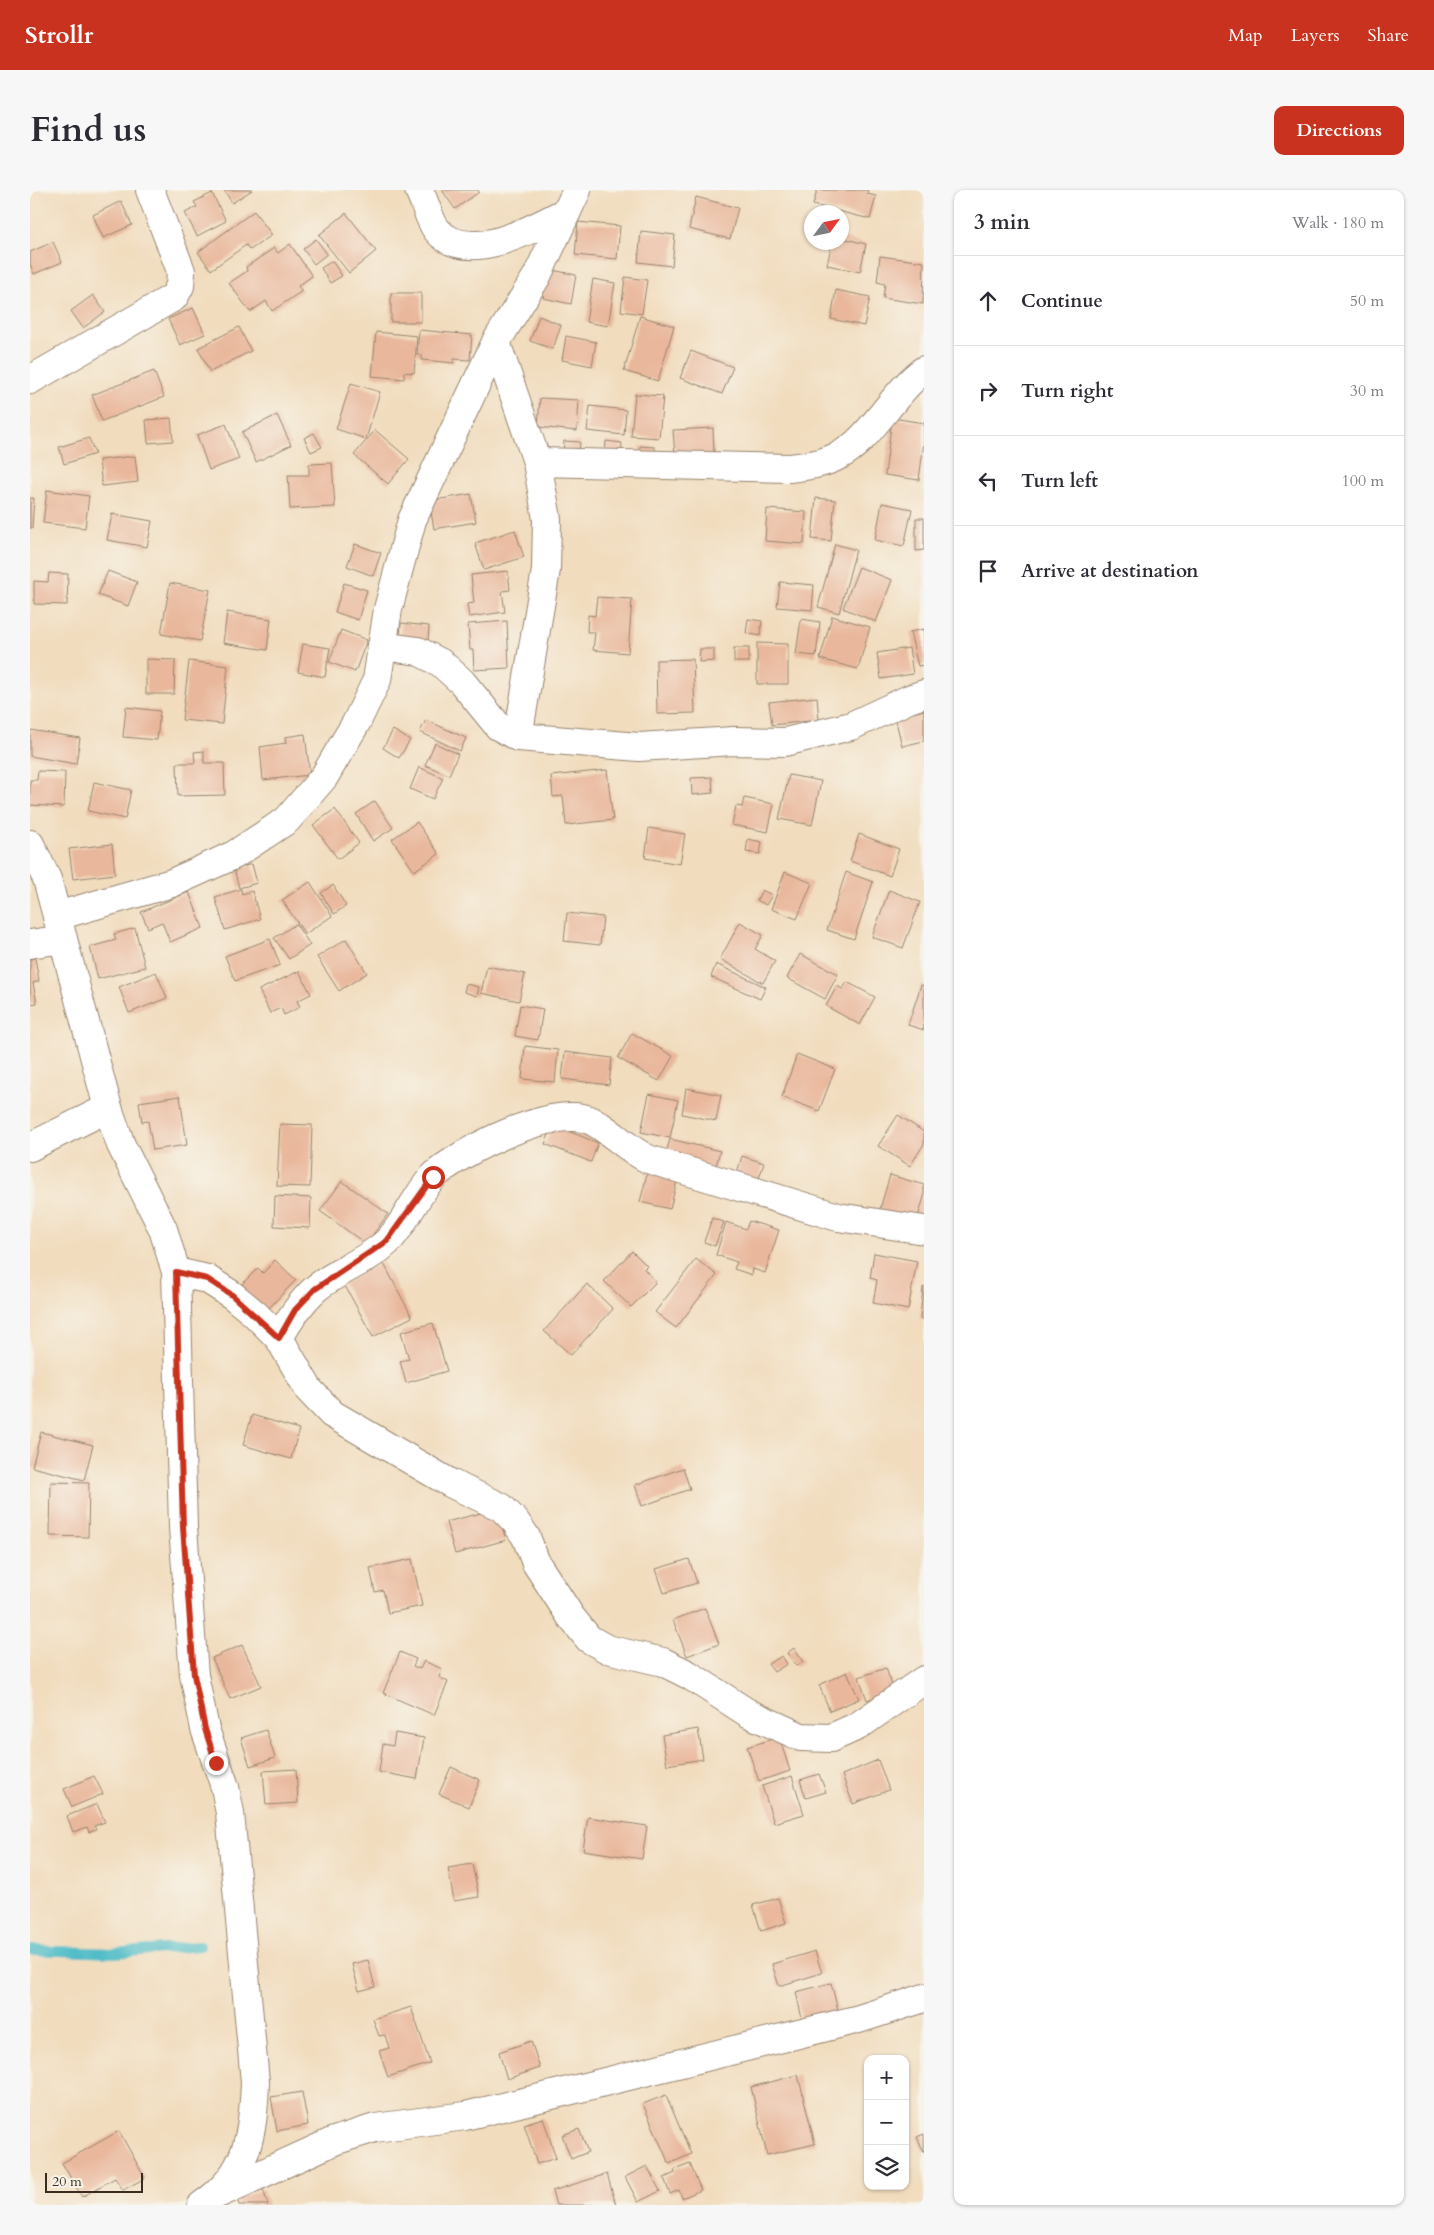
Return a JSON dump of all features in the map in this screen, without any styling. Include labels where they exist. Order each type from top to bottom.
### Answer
[{"type":"street","points":[[30,380],[174,297],[180,286],[181,271],[150,190]]},
{"type":"street","points":[[419,190],[437,229],[458,244],[496,243],[532,229],[572,201]]},
{"type":"street","points":[[30,944],[60,927],[172,883],[234,855],[287,820],[324,777],[356,723],[377,680],[388,609],[412,520],[496,342],[537,276],[572,201]]},
{"type":"street","points":[[496,342],[537,462],[547,519],[546,570],[518,737]]},
{"type":"street","points":[[537,462],[790,468],[816,464],[839,456],[857,443],[908,381],[924,370]]},
{"type":"street","points":[[382,646],[418,651],[441,663],[462,682],[498,726],[518,737],[640,747],[734,742],[785,742],[851,726],[909,698],[924,694]]},
{"type":"street","points":[[30,844],[46,879],[120,1146],[163,1229],[176,1272],[183,1527],[194,1675],[205,1729],[225,1786],[230,1813],[254,2050],[254,2116],[248,2148],[236,2173],[209,2200]]},
{"type":"street","points":[[30,1147],[108,1108]]},
{"type":"street","points":[[279,1338],[295,1310],[315,1289],[387,1241],[433,1177],[454,1161],[507,1134],[553,1118],[575,1116],[591,1121],[630,1150],[648,1159],[838,1217],[924,1230]]},
{"type":"street","points":[[176,1272],[207,1279],[232,1295],[279,1338],[309,1390],[332,1414],[450,1483],[501,1507],[526,1537],[536,1563],[571,1617],[588,1639],[601,1646],[663,1662],[690,1675],[748,1713],[801,1737],[831,1738],[849,1730],[924,1680]]},
{"type":"street","points":[[209,2200],[334,2141],[375,2128],[464,2116],[544,2098],[860,2019],[924,1998]]},
{"type":"building","points":[[224,190],[252,190],[232,203]]},
{"type":"building","points":[[442,190],[478,190],[479,192],[455,209]]},
{"type":"building","points":[[817,190],[868,190],[867,194],[876,196],[870,219],[849,214],[849,205],[813,205]]},
{"type":"building","points":[[212,193],[226,221],[197,236],[185,213],[197,207],[194,202]]},
{"type":"building","points":[[696,197],[738,208],[730,239],[689,229]]},
{"type":"building","points":[[121,201],[132,225],[103,238],[93,215]]},
{"type":"building","points":[[254,211],[272,235],[250,250],[246,245],[211,270],[198,252]]},
{"type":"building","points":[[346,213],[376,251],[349,273],[319,235]]},
{"type":"building","points":[[578,222],[620,226],[617,259],[575,255]]},
{"type":"building","points":[[641,231],[675,235],[672,266],[638,262]]},
{"type":"building","points":[[316,239],[327,254],[314,264],[303,249]]},
{"type":"building","points":[[849,240],[866,244],[860,272],[827,265],[830,250],[849,250]]},
{"type":"building","points":[[53,242],[62,262],[34,274],[30,264],[30,252]]},
{"type":"building","points":[[290,244],[312,276],[298,286],[302,291],[272,311],[266,301],[250,312],[229,283],[247,271],[246,267],[274,248],[278,253]]},
{"type":"building","points":[[880,256],[924,262],[923,304],[883,298],[885,284],[877,282]]},
{"type":"building","points":[[332,261],[342,276],[330,283],[321,268]]},
{"type":"building","points":[[548,269],[576,275],[571,304],[543,298]]},
{"type":"building","points":[[625,277],[647,280],[642,314],[621,311]]},
{"type":"building","points":[[593,279],[615,283],[608,326],[586,322]]},
{"type":"building","points":[[836,290],[870,297],[864,326],[831,319]]},
{"type":"building","points":[[391,293],[421,293],[421,322],[391,322]]},
{"type":"building","points":[[93,295],[105,312],[83,328],[71,311]]},
{"type":"building","points":[[193,308],[205,334],[180,345],[168,319]]},
{"type":"building","points":[[539,316],[561,325],[553,349],[530,341]]},
{"type":"building","points":[[640,316],[674,326],[658,381],[624,371]]},
{"type":"building","points":[[239,327],[251,351],[210,372],[198,348]]},
{"type":"building","points":[[419,330],[472,335],[470,360],[454,359],[454,363],[422,360],[422,355],[417,355]]},
{"type":"building","points":[[376,332],[417,336],[414,373],[404,372],[404,379],[372,376]]},
{"type":"building","points":[[566,336],[596,342],[592,366],[562,360]]},
{"type":"building","points":[[691,351],[733,367],[722,394],[680,378]]},
{"type":"building","points":[[154,371],[164,397],[102,421],[92,395]]},
{"type":"building","points":[[351,383],[380,392],[366,439],[336,429]]},
{"type":"building","points":[[635,394],[663,396],[659,438],[631,436]]},
{"type":"building","points":[[540,398],[579,400],[577,431],[538,427]]},
{"type":"building","points":[[590,406],[626,410],[624,435],[587,431]]},
{"type":"building","points":[[277,415],[291,445],[256,462],[242,432]]},
{"type":"building","points":[[171,418],[173,441],[148,443],[146,420]]},
{"type":"building","points":[[892,418],[924,423],[924,442],[919,480],[885,475]]},
{"type":"building","points":[[226,424],[239,459],[209,470],[197,435]]},
{"type":"building","points":[[713,428],[714,455],[675,456],[673,430]]},
{"type":"building","points":[[375,430],[409,459],[388,484],[354,455]]},
{"type":"building","points":[[314,433],[322,447],[311,452],[304,438]]},
{"type":"building","points":[[89,438],[95,454],[64,464],[59,447]]},
{"type":"building","points":[[564,441],[580,442],[579,454],[563,454]]},
{"type":"building","points":[[606,441],[622,443],[621,455],[605,454]]},
{"type":"building","points":[[640,446],[655,447],[655,460],[639,459]]},
{"type":"building","points":[[135,456],[138,482],[102,486],[99,460]]},
{"type":"building","points":[[332,463],[335,507],[290,509],[288,475],[309,475],[309,464]]},
{"type":"building","points":[[47,490],[89,496],[85,528],[43,523]]},
{"type":"building","points":[[471,494],[476,522],[434,529],[429,501]]},
{"type":"building","points":[[30,498],[34,498],[32,528],[30,528]]},
{"type":"building","points":[[816,498],[835,500],[831,541],[812,539]]},
{"type":"building","points":[[882,503],[912,509],[904,546],[875,540]]},
{"type":"building","points":[[767,509],[806,512],[804,544],[765,541]]},
{"type":"building","points":[[112,514],[152,521],[147,547],[107,540]]},
{"type":"building","points":[[916,518],[924,518],[924,550],[916,551]]},
{"type":"building","points":[[515,530],[524,557],[484,570],[475,543]]},
{"type":"building","points":[[355,544],[381,553],[373,576],[347,566]]},
{"type":"building","points":[[835,544],[856,550],[839,613],[818,607]]},
{"type":"building","points":[[859,567],[892,580],[876,622],[843,608]]},
{"type":"building","points":[[108,571],[137,582],[128,606],[98,595]]},
{"type":"building","points":[[508,571],[510,590],[502,591],[505,612],[469,617],[467,604],[474,603],[471,575]]},
{"type":"building","points":[[49,573],[68,574],[67,605],[34,604],[34,581],[48,582]]},
{"type":"building","points":[[780,582],[814,585],[812,610],[777,607]]},
{"type":"building","points":[[170,583],[210,590],[200,641],[161,634]]},
{"type":"building","points":[[344,583],[367,590],[358,620],[335,612]]},
{"type":"building","points":[[597,597],[632,599],[628,653],[593,650],[595,632],[587,632],[588,615],[595,616]]},
{"type":"building","points":[[227,612],[271,619],[267,650],[223,643]]},
{"type":"building","points":[[832,616],[870,627],[858,669],[820,659]]},
{"type":"building","points":[[748,619],[762,621],[760,636],[746,633]]},
{"type":"building","points":[[801,619],[820,622],[816,656],[796,654]]},
{"type":"building","points":[[507,621],[509,668],[474,670],[473,650],[470,650],[468,624]]},
{"type":"building","points":[[401,623],[429,626],[428,642],[400,639]]},
{"type":"building","points":[[924,629],[924,665],[918,666],[910,632]]},
{"type":"building","points":[[341,630],[367,640],[355,672],[329,662]]},
{"type":"building","points":[[757,643],[788,644],[788,684],[757,684]]},
{"type":"building","points":[[303,644],[330,648],[325,677],[298,672]]},
{"type":"building","points":[[734,648],[749,648],[749,662],[734,662]]},
{"type":"building","points":[[909,648],[913,674],[881,679],[877,653]]},
{"type":"building","points":[[700,649],[714,649],[714,661],[699,662]]},
{"type":"building","points":[[146,659],[175,660],[174,694],[146,694]]},
{"type":"building","points":[[693,659],[695,713],[657,714],[656,660]]},
{"type":"building","points":[[189,661],[228,666],[222,724],[182,720]]},
{"type":"building","points":[[817,697],[819,720],[772,725],[769,702]]},
{"type":"building","points":[[126,707],[160,711],[157,740],[123,737]]},
{"type":"building","points":[[924,710],[924,741],[902,746],[895,717]]},
{"type":"building","points":[[426,720],[466,738],[460,751],[420,732]]},
{"type":"building","points":[[30,730],[80,738],[76,764],[30,756]]},
{"type":"building","points":[[393,730],[410,740],[399,758],[383,748]]},
{"type":"building","points":[[305,734],[310,775],[263,780],[260,747],[286,743],[285,737]]},
{"type":"building","points":[[435,743],[458,754],[449,775],[425,765]]},
{"type":"building","points":[[204,751],[204,763],[224,763],[225,795],[178,796],[177,763],[195,763],[194,752]]},
{"type":"building","points":[[419,767],[443,778],[433,799],[410,789]]},
{"type":"building","points":[[607,770],[613,820],[566,825],[563,796],[553,797],[551,776]]},
{"type":"building","points":[[38,771],[65,772],[64,807],[30,805],[30,780],[37,780]]},
{"type":"building","points":[[789,775],[821,781],[812,825],[779,819]]},
{"type":"building","points":[[712,777],[713,793],[692,795],[691,778]]},
{"type":"building","points":[[94,782],[131,790],[125,819],[88,811]]},
{"type":"building","points":[[744,798],[774,804],[768,832],[732,825],[736,806],[742,807]]},
{"type":"building","points":[[375,801],[393,828],[373,841],[356,814]]},
{"type":"building","points":[[335,809],[359,843],[338,859],[313,825]]},
{"type":"building","points":[[417,822],[439,854],[414,871],[392,839]]},
{"type":"building","points":[[649,828],[685,834],[680,864],[645,858]]},
{"type":"building","points":[[859,834],[899,849],[890,876],[850,861]]},
{"type":"building","points":[[748,839],[762,842],[760,854],[746,852]]},
{"type":"building","points":[[112,844],[115,874],[73,879],[69,849]]},
{"type":"building","points":[[252,864],[257,883],[239,888],[234,869]]},
{"type":"building","points":[[785,872],[812,883],[797,919],[771,909]]},
{"type":"building","points":[[846,872],[873,882],[854,939],[827,930]]},
{"type":"building","points":[[310,882],[332,916],[305,934],[282,900]]},
{"type":"building","points":[[333,885],[346,906],[334,914],[321,893]]},
{"type":"building","points":[[241,889],[242,894],[252,891],[260,919],[225,930],[215,897]]},
{"type":"building","points":[[762,890],[772,895],[766,905],[757,900]]},
{"type":"building","points":[[889,890],[920,902],[903,948],[872,937]]},
{"type":"building","points":[[189,892],[203,928],[170,942],[162,922],[148,928],[141,912]]},
{"type":"building","points":[[567,913],[603,917],[600,945],[564,941]]},
{"type":"building","points":[[740,922],[763,935],[755,949],[775,961],[763,983],[720,959]]},
{"type":"building","points":[[296,924],[310,945],[289,959],[274,938]]},
{"type":"building","points":[[135,928],[145,967],[98,979],[90,947],[116,940],[114,934]]},
{"type":"building","points":[[270,939],[280,965],[235,981],[225,956]]},
{"type":"building","points":[[346,939],[367,973],[339,991],[317,957]]},
{"type":"building","points":[[800,954],[838,974],[825,999],[787,978]]},
{"type":"building","points":[[35,958],[39,981],[33,983],[37,1003],[30,1004],[30,959]]},
{"type":"building","points":[[716,964],[766,987],[760,999],[711,977]]},
{"type":"building","points":[[487,966],[525,974],[519,1001],[481,993]]},
{"type":"building","points":[[299,971],[311,994],[297,1001],[300,1007],[284,1015],[281,1008],[270,1013],[259,990]]},
{"type":"building","points":[[156,972],[167,998],[129,1013],[119,987]]},
{"type":"building","points":[[847,982],[875,997],[860,1025],[826,1006],[837,986],[843,989]]},
{"type":"building","points":[[466,984],[479,987],[477,996],[464,992]]},
{"type":"building","points":[[921,985],[924,986],[924,1030],[908,1025]]},
{"type":"building","points":[[520,1005],[543,1009],[538,1040],[515,1036]]},
{"type":"building","points":[[632,1033],[673,1056],[659,1081],[618,1058]]},
{"type":"building","points":[[525,1046],[558,1050],[555,1082],[522,1079]]},
{"type":"building","points":[[565,1052],[612,1058],[609,1085],[562,1079]]},
{"type":"building","points":[[797,1054],[835,1069],[819,1111],[782,1097]]},
{"type":"building","points":[[686,1088],[721,1095],[716,1121],[682,1114]]},
{"type":"building","points":[[649,1094],[678,1100],[670,1138],[641,1132]]},
{"type":"building","points":[[180,1096],[187,1145],[153,1150],[148,1121],[142,1122],[139,1102]]},
{"type":"building","points":[[898,1115],[924,1132],[924,1144],[910,1166],[878,1146]]},
{"type":"building","points":[[280,1124],[312,1125],[310,1187],[277,1186]]},
{"type":"building","points":[[553,1125],[598,1143],[591,1162],[545,1144]]},
{"type":"building","points":[[670,1139],[720,1151],[715,1169],[665,1156]]},
{"type":"building","points":[[742,1156],[764,1163],[758,1181],[737,1173]]},
{"type":"building","points":[[649,1166],[679,1173],[670,1209],[640,1202]]},
{"type":"building","points":[[890,1175],[924,1185],[924,1197],[916,1224],[879,1212]]},
{"type":"building","points":[[342,1181],[388,1214],[366,1244],[320,1211]]},
{"type":"building","points":[[275,1196],[311,1198],[310,1228],[274,1226]]},
{"type":"building","points":[[712,1218],[724,1222],[715,1246],[704,1242]]},
{"type":"building","points":[[749,1221],[779,1230],[765,1273],[753,1269],[752,1275],[734,1269],[737,1262],[716,1255],[726,1222],[746,1229]]},
{"type":"building","points":[[632,1251],[647,1266],[644,1269],[656,1282],[631,1307],[604,1281]]},
{"type":"building","points":[[874,1253],[917,1261],[908,1310],[873,1303],[877,1280],[870,1278]]},
{"type":"building","points":[[696,1259],[717,1275],[676,1328],[655,1312]]},
{"type":"building","points":[[275,1260],[296,1280],[266,1311],[240,1286],[258,1268],[263,1273]]},
{"type":"building","points":[[383,1262],[412,1317],[373,1337],[344,1284]]},
{"type":"building","points":[[587,1284],[613,1309],[571,1355],[544,1331]]},
{"type":"building","points":[[923,1287],[924,1319],[920,1319]]},
{"type":"building","points":[[433,1323],[447,1371],[406,1383],[400,1361],[409,1359],[401,1332]]},
{"type":"building","points":[[252,1415],[299,1429],[291,1459],[243,1445]]},
{"type":"building","points":[[41,1432],[93,1445],[84,1480],[32,1467]]},
{"type":"building","points":[[683,1468],[690,1489],[642,1506],[635,1485]]},
{"type":"building","points":[[51,1482],[89,1483],[88,1537],[50,1536]]},
{"type":"building","points":[[497,1509],[506,1540],[455,1554],[446,1522]]},
{"type":"building","points":[[412,1559],[422,1606],[388,1613],[383,1590],[375,1592],[370,1568]]},
{"type":"building","points":[[689,1559],[697,1583],[664,1593],[656,1569]]},
{"type":"building","points":[[705,1608],[719,1644],[687,1656],[673,1620]]},
{"type":"building","points":[[242,1645],[261,1686],[230,1699],[212,1658]]},
{"type":"building","points":[[794,1648],[803,1662],[796,1666],[787,1653]]},
{"type":"building","points":[[400,1652],[416,1659],[413,1666],[420,1669],[424,1661],[442,1669],[439,1677],[448,1682],[434,1715],[383,1693]]},
{"type":"building","points":[[782,1656],[787,1664],[774,1672],[768,1664]]},
{"type":"building","points":[[886,1668],[894,1691],[867,1700],[859,1677]]},
{"type":"building","points":[[847,1672],[859,1699],[830,1711],[819,1685]]},
{"type":"building","points":[[698,1729],[703,1759],[667,1765],[662,1735]]},
{"type":"building","points":[[266,1730],[275,1758],[250,1766],[241,1738]]},
{"type":"building","points":[[395,1733],[424,1738],[417,1779],[379,1772],[383,1744],[393,1746]]},
{"type":"building","points":[[779,1737],[790,1771],[759,1781],[747,1747]]},
{"type":"building","points":[[878,1760],[889,1790],[853,1804],[842,1775]]},
{"type":"building","points":[[451,1767],[480,1780],[469,1807],[439,1794]]},
{"type":"building","points":[[296,1769],[298,1803],[266,1805],[263,1771]]},
{"type":"building","points":[[819,1774],[826,1792],[806,1798],[800,1780]]},
{"type":"building","points":[[94,1776],[103,1794],[72,1807],[64,1789]]},
{"type":"building","points":[[792,1776],[804,1814],[774,1823],[762,1786]]},
{"type":"building","points":[[97,1804],[105,1822],[94,1826],[96,1829],[89,1832],[87,1827],[73,1832],[67,1816]]},
{"type":"building","points":[[588,1817],[647,1826],[642,1859],[583,1850]]},
{"type":"building","points":[[472,1864],[479,1897],[454,1901],[448,1868]]},
{"type":"building","points":[[778,1898],[786,1923],[761,1931],[753,1905]]},
{"type":"building","points":[[815,1951],[822,1973],[779,1986],[772,1964]]},
{"type":"building","points":[[368,1960],[375,1987],[359,1991],[352,1964]]},
{"type":"building","points":[[831,1983],[838,2010],[802,2019],[796,1992]]},
{"type":"building","points":[[411,2007],[430,2063],[388,2077],[379,2051],[389,2048],[385,2035],[379,2036],[373,2019]]},
{"type":"building","points":[[531,2041],[540,2068],[507,2079],[499,2052]]},
{"type":"building","points":[[798,2075],[815,2144],[767,2155],[751,2087]]},
{"type":"building","points":[[302,2092],[308,2125],[277,2131],[271,2097]]},
{"type":"building","points":[[666,2095],[691,2154],[669,2164],[643,2104]]},
{"type":"building","points":[[543,2118],[556,2158],[537,2164],[524,2124]]},
{"type":"building","points":[[579,2129],[588,2152],[571,2159],[562,2135]]},
{"type":"building","points":[[119,2131],[145,2178],[123,2190],[115,2178],[82,2197],[62,2163]]},
{"type":"building","points":[[924,2134],[924,2152],[917,2137]]},
{"type":"building","points":[[690,2164],[701,2190],[682,2198],[679,2190],[670,2194],[664,2178],[675,2173],[674,2170]]},
{"type":"building","points":[[647,2166],[660,2191],[638,2202],[625,2177]]},
{"type":"building","points":[[607,2174],[616,2205],[556,2205],[552,2191]]},
{"type":"building","points":[[263,2189],[268,2205],[239,2205],[237,2199]]},
{"type":"waterway","points":[[30,1950],[114,1953],[200,1946]]},
{"type":"route","points":[[216,1763],[205,1729],[194,1675],[183,1527],[176,1272],[207,1279],[232,1295],[279,1338],[295,1310],[315,1289],[372,1253],[387,1241],[433,1177]]}]
